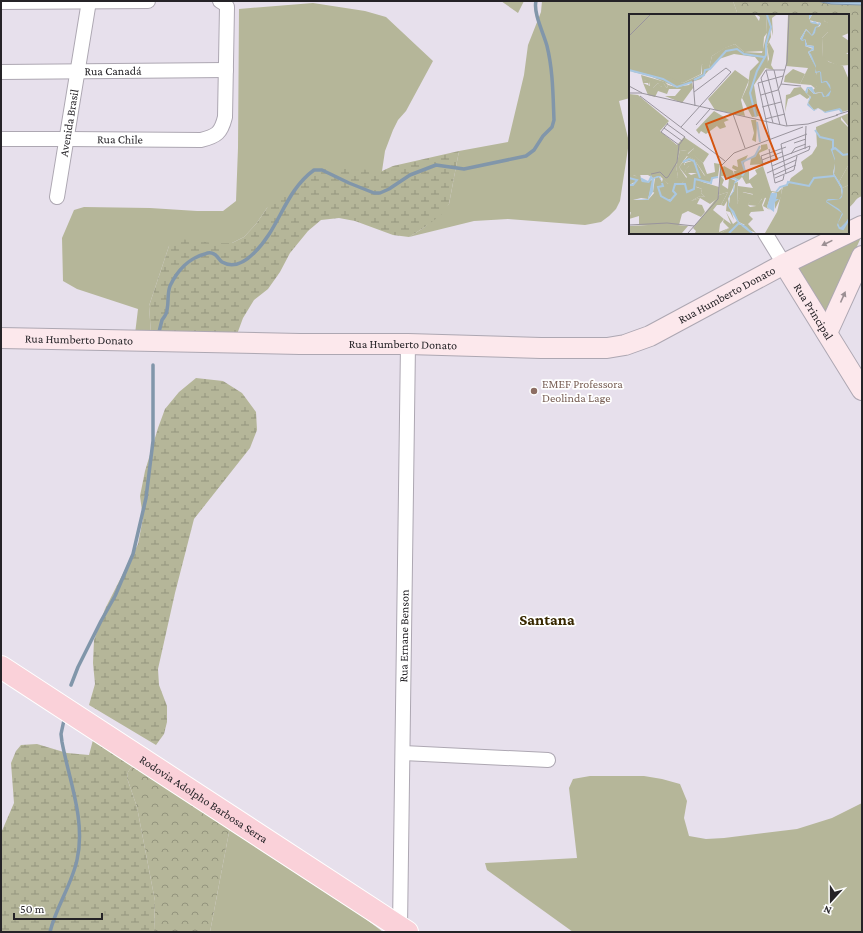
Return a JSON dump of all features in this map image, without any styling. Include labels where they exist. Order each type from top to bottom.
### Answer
[{"type":"main road","name":"Rua Humberto Donato","points":[[849,232],[862,226]]},
{"type":"main road","name":"Rua Humberto Donato","points":[[1,338],[292,344],[408,344],[592,349],[607,348],[625,345],[650,336],[784,264],[846,234]]},
{"type":"main road","points":[[828,333],[862,256]]},
{"type":"main road","name":"Rua Principal","points":[[784,264],[862,390]]},
{"type":"main road","name":"Rodovia Adolpho Barbosa Serra","points":[[1,666],[404,930]]},
{"type":"street","name":"Avenida Brasil","points":[[57,197],[89,1]]},
{"type":"street","points":[[1,2],[148,1]]},
{"type":"street","points":[[220,1],[227,7],[226,70]]},
{"type":"street","name":"Rua Canadá","points":[[1,72],[226,70]]},
{"type":"street","name":"Rua Chile","points":[[1,139],[201,140],[212,137],[223,127],[225,117],[226,70]]},
{"type":"street","name":"Rua Principal","points":[[766,234],[784,264]]},
{"type":"street","name":"Rua Ernane Benson","points":[[404,930],[403,753],[408,344]]},
{"type":"street","points":[[403,753],[548,760]]},
{"type":"green space","points":[[501,1],[524,1],[518,13]]},
{"type":"green space","points":[[542,1],[733,1],[738,14],[629,14],[629,98],[619,101],[629,142],[620,201],[616,209],[601,222],[585,225],[508,219],[474,221],[409,237],[425,227],[449,204],[459,151],[508,142],[524,75],[528,45],[541,12]]},
{"type":"green space","points":[[733,1],[817,1],[831,4],[862,5],[862,196],[849,207],[849,14],[738,14]]},
{"type":"green space","points":[[313,3],[365,11],[386,17],[433,61],[406,111],[398,120],[393,130],[385,151],[382,171],[367,171],[267,208],[256,224],[244,237],[232,243],[169,246],[149,306],[151,334],[135,334],[138,309],[77,289],[63,281],[62,238],[74,210],[84,207],[223,211],[236,201],[239,9]]},
{"type":"green space","points":[[459,151],[449,204],[441,215],[409,237],[393,235],[355,221],[339,218],[321,220],[308,231],[290,253],[280,272],[268,289],[254,300],[243,318],[236,337],[151,334],[149,306],[169,246],[180,239],[214,243],[232,243],[244,237],[256,224],[267,208],[278,197],[311,172],[332,167],[382,171],[393,166]]},
{"type":"green space","points":[[862,235],[826,316],[794,264]]},
{"type":"green space","points":[[196,378],[223,381],[242,393],[256,412],[257,430],[250,448],[194,519],[175,593],[158,669],[159,685],[167,706],[167,722],[164,734],[156,745],[89,705],[95,684],[93,663],[94,640],[105,609],[138,544],[143,518],[140,496],[145,471],[165,409],[179,392]]},
{"type":"green space","points":[[93,740],[133,765],[128,772],[127,778],[137,807],[155,901],[154,932],[1,932],[1,833],[14,803],[11,763],[16,751],[21,745],[37,744],[67,753],[89,755]]},
{"type":"green space","points":[[133,765],[230,827],[210,932],[154,932],[155,901],[137,807],[127,778],[128,772]]},
{"type":"green space","points":[[590,776],[644,776],[680,784],[687,801],[684,818],[689,836],[706,839],[797,829],[832,818],[862,803],[862,932],[573,932],[487,870],[485,863],[577,858],[569,788],[573,779]]},
{"type":"green space","points":[[230,827],[321,885],[383,932],[210,932]]},
{"type":"water","points":[[817,1],[862,1],[862,5],[831,4]]},
{"type":"waterway","points":[[159,332],[162,320],[167,311],[170,286],[180,270],[199,256],[209,253],[215,255],[222,262],[231,265],[240,263],[247,259],[263,243],[289,199],[304,179],[314,170],[322,170],[374,193],[380,193],[389,189],[410,175],[436,165],[464,169],[526,156],[534,150],[543,136],[552,127],[554,120],[550,64],[547,46],[537,17],[535,6],[536,1]]},
{"type":"waterway","points":[[71,685],[78,667],[115,596],[133,554],[146,498],[153,441],[153,365]]},
{"type":"waterway","points":[[50,932],[75,869],[79,845],[76,801],[61,734],[64,720]]},
{"type":"place","name":"EMEF Professora Deolinda Lage","points":[[534,391]]},
{"type":"district","name":"Santana","points":[[547,619]]}]
